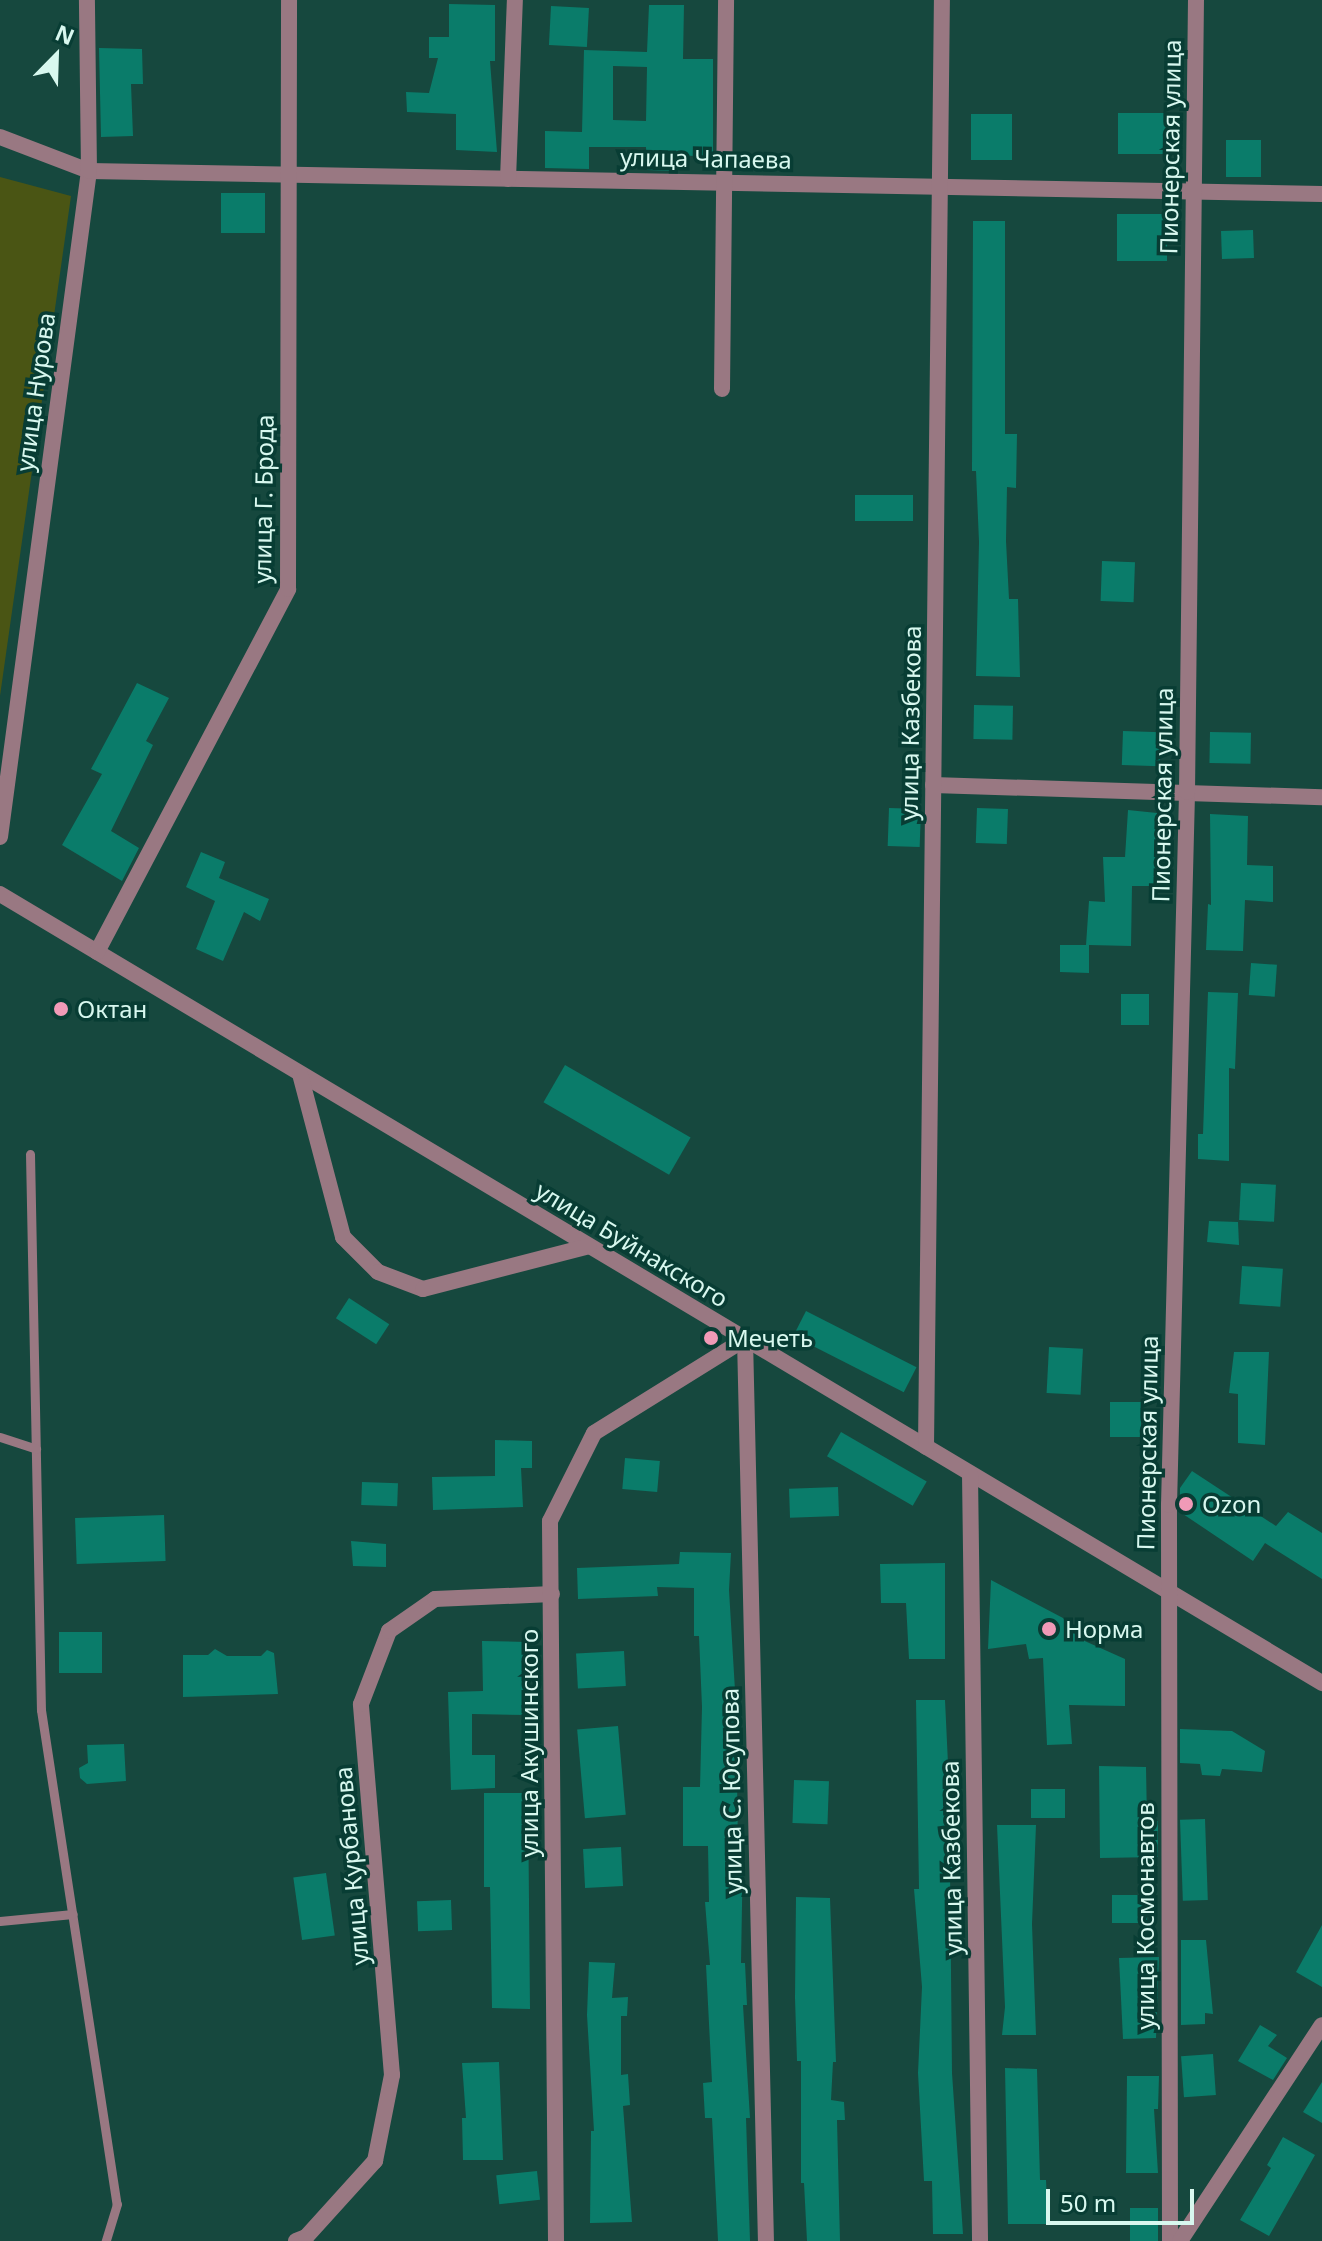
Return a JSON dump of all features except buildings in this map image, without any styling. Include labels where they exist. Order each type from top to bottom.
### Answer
[{"type":"street","name":"улица Нурова","points":[[0,837],[89,171],[87,0]]},
{"type":"street","name":"улица Г. Брода","points":[[97,952],[288,589],[289,0]]},
{"type":"street","points":[[508,179],[515,0]]},
{"type":"street","points":[[722,389],[726,0]]},
{"type":"street","name":"улица Казбекова","points":[[926,1447],[942,0]]},
{"type":"street","name":"Пионерская улица","points":[[1169,1591],[1187,792],[1196,0]]},
{"type":"street","name":"улица Чапаева","points":[[0,137],[89,171],[1322,194]]},
{"type":"street","points":[[933,785],[1322,797]]},
{"type":"street","name":"улица Буйнакского","points":[[0,894],[1322,1683]]},
{"type":"street","points":[[300,1074],[343,1237],[378,1272],[423,1289],[589,1246]]},
{"type":"street","name":"улица Акушинского","points":[[556,2241],[550,1521],[594,1433],[745,1339]]},
{"type":"street","name":"улица С. Юсупова","points":[[745,1339],[766,2241]]},
{"type":"street","name":"улица Казбекова","points":[[970,1474],[980,2241]]},
{"type":"street","name":"улица Космонавтов","points":[[1169,1591],[1170,2241]]},
{"type":"street","name":"улица Курбанова","points":[[296,2241],[306,2237],[375,2161],[392,2075],[361,1704],[389,1631],[435,1599],[552,1594]]},
{"type":"street","points":[[1180,2241],[1322,2025]]},
{"type":"lane","points":[[30,1154],[41,1710],[117,2204],[106,2241]]},
{"type":"lane","points":[[0,1437],[36,1449]]},
{"type":"lane","points":[[0,1921],[73,1914]]},
{"type":"green space","points":[[0,177],[71,196],[0,696]]},
{"type":"place","name":"Октан","points":[[61,1009]]},
{"type":"place","name":"Мечеть","points":[[711,1338]]},
{"type":"place","name":"Ozon","points":[[1186,1504]]},
{"type":"place","name":"Норма","points":[[1049,1629]]}]
